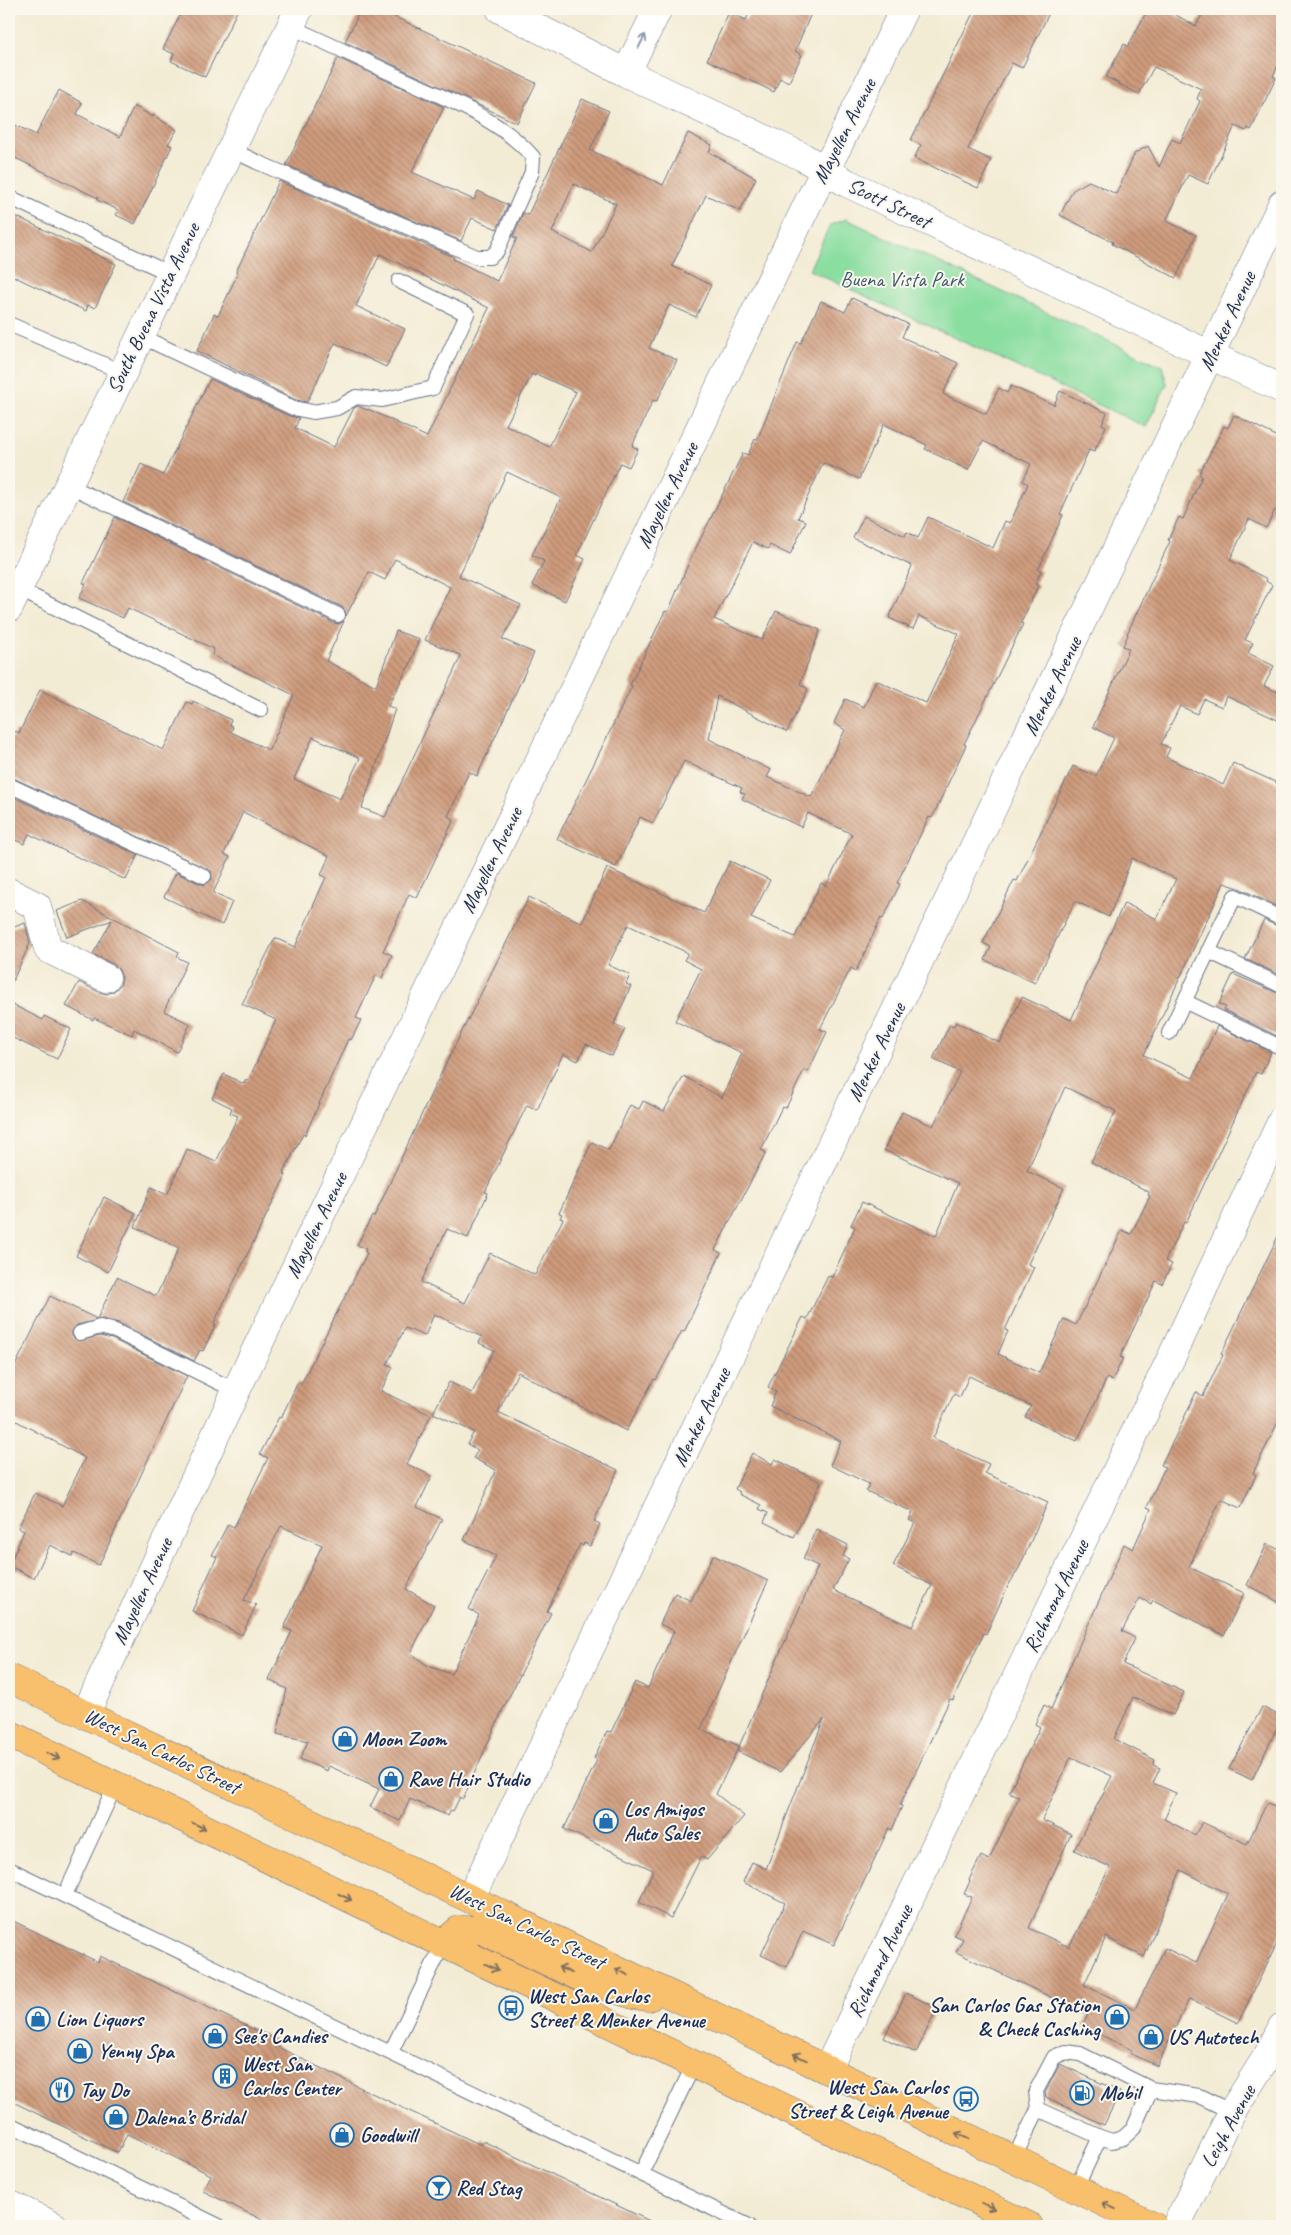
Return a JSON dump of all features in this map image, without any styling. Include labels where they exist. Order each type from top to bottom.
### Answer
[{"type":"main road","name":"West San Carlos Street","points":[[9,1678],[1153,2226]]},
{"type":"main road","points":[[9,1734],[1029,2226]]},
{"type":"main road","points":[[443,1944],[459,1930],[482,1930],[588,1981],[633,1995],[678,1999]]},
{"type":"street","name":"Scott Street","points":[[500,9],[626,73],[803,157],[847,183],[1282,389]]},
{"type":"street","points":[[626,73],[658,9]]},
{"type":"street","name":"Mayellen Avenue","points":[[85,1714],[236,1391],[824,170],[840,142],[904,9]]},
{"type":"street","name":"South Buena Vista Avenue","points":[[13,598],[295,18]]},
{"type":"street","name":"Menker Avenue","points":[[470,1899],[1211,356],[1282,204]]},
{"type":"street","points":[[9,892],[37,906],[48,949],[106,978]]},
{"type":"street","name":"Richmond Avenue","points":[[827,2070],[1172,1356],[1282,1120]]},
{"type":"street","name":"Leigh Avenue","points":[[1176,2226],[1232,2112],[1269,2053],[1282,2026]]},
{"type":"street","points":[[9,2204],[54,2226]]},
{"type":"lane","points":[[230,149],[477,257],[490,256],[496,251],[505,235],[532,172],[533,157],[525,148],[491,123],[295,18]]},
{"type":"lane","points":[[9,197],[170,274]]},
{"type":"lane","points":[[140,336],[293,408],[313,412],[337,408],[356,397],[382,400],[405,396],[433,388],[467,314],[400,281]]},
{"type":"lane","points":[[9,324],[122,372]]},
{"type":"lane","points":[[68,485],[338,615]]},
{"type":"lane","points":[[13,598],[261,710]]},
{"type":"lane","points":[[9,784],[204,876]]},
{"type":"lane","points":[[1169,1033],[1235,896],[1282,919]]},
{"type":"lane","points":[[1208,951],[1282,986]]},
{"type":"lane","points":[[1184,1001],[1282,1048]]},
{"type":"lane","points":[[80,1333],[100,1328],[115,1331],[236,1391]]},
{"type":"lane","points":[[66,1895],[115,1786]]},
{"type":"lane","points":[[9,1869],[749,2226]]},
{"type":"lane","points":[[391,2052],[443,1944]]},
{"type":"lane","points":[[1014,2160],[1038,2109],[1036,2091],[1054,2057],[1066,2052],[1080,2054],[1151,2089],[1199,2096],[1232,2112]]},
{"type":"lane","points":[[641,2174],[694,2064]]},
{"type":"lane","points":[[1038,2109],[1100,2138],[1112,2141],[1123,2138],[1133,2129],[1151,2089]]},
{"type":"lane","points":[[9,2124],[219,2226]]},
{"type":"lane","points":[[1075,2190],[1100,2138]]},
{"type":"green space","name":"Buena Vista Park","points":[[846,219],[1162,366],[1167,384],[1146,427],[809,270],[830,225]]},
{"type":"building","points":[[183,9],[238,9],[205,77],[171,61],[174,54],[163,49]]},
{"type":"building","points":[[361,9],[378,9],[536,83],[517,123],[345,42]]},
{"type":"building","points":[[751,9],[813,9],[795,51],[802,55],[789,82],[780,78],[774,92],[707,60],[729,12],[746,20]]},
{"type":"building","points":[[975,9],[1051,9],[1022,68],[1012,63],[968,149],[991,160],[978,188],[914,158],[921,145],[911,140]]},
{"type":"building","points":[[1148,9],[1165,9],[1196,26],[1205,9],[1282,9],[1282,58],[1273,76],[1276,78],[1251,130],[1248,128],[1246,131],[1235,126],[1208,184],[1188,175],[1166,221],[1196,235],[1176,278],[1112,244],[1113,242],[1060,215],[1073,190],[1089,181],[1116,194],[1135,153],[1148,146],[1159,167],[1172,139],[1180,143],[1200,101],[1197,99],[1201,89],[1154,67],[1139,94],[1106,77],[1124,44],[1128,46]]},
{"type":"building","points":[[338,58],[444,107],[412,172],[474,200],[478,191],[508,205],[497,229],[472,218],[461,241],[286,165]]},
{"type":"building","points":[[59,90],[82,103],[77,114],[120,137],[134,106],[177,130],[168,144],[172,146],[135,224],[116,215],[118,210],[97,200],[98,198],[9,155],[9,122],[36,135]]},
{"type":"building","points":[[582,99],[609,111],[590,150],[663,185],[688,133],[712,145],[709,152],[756,178],[740,211],[706,195],[672,266],[711,285],[696,317],[669,305],[649,348],[677,360],[657,401],[653,400],[632,446],[638,449],[629,467],[620,463],[577,555],[585,559],[565,601],[532,585],[544,561],[532,555],[561,498],[507,472],[459,576],[521,605],[502,639],[534,653],[477,776],[469,772],[448,816],[454,819],[417,898],[409,894],[383,951],[392,955],[382,978],[376,975],[356,1018],[361,1020],[351,1040],[348,1039],[305,1135],[303,1134],[283,1173],[286,1175],[214,1323],[216,1324],[203,1351],[200,1350],[194,1361],[119,1323],[102,1319],[77,1325],[72,1331],[72,1336],[78,1341],[100,1336],[112,1339],[187,1376],[99,1565],[74,1553],[72,1556],[50,1545],[34,1578],[9,1566],[24,1531],[18,1528],[35,1493],[62,1506],[85,1458],[9,1417],[9,1378],[50,1296],[97,1319],[117,1277],[156,1296],[179,1248],[135,1227],[151,1187],[167,1195],[187,1149],[216,1162],[238,1116],[230,1113],[232,1108],[212,1098],[224,1074],[244,1084],[246,1080],[248,1081],[276,1020],[242,1004],[275,938],[295,947],[326,877],[321,875],[329,856],[243,812],[224,854],[230,857],[213,893],[232,902],[222,925],[164,897],[176,873],[204,885],[212,879],[211,871],[9,776],[9,743],[15,731],[19,733],[40,690],[163,750],[187,702],[192,704],[193,701],[231,720],[229,724],[233,727],[231,732],[269,750],[294,695],[223,661],[212,654],[214,649],[128,608],[123,618],[79,598],[86,584],[83,583],[115,517],[334,623],[339,624],[344,621],[326,661],[376,686],[396,631],[419,639],[409,667],[388,706],[395,709],[362,808],[385,817],[460,658],[460,655],[425,640],[450,587],[395,559],[385,580],[369,572],[346,616],[342,607],[123,502],[141,464],[163,475],[210,379],[289,416],[299,418],[295,428],[334,447],[354,408],[358,406],[427,437],[489,308],[380,254],[356,306],[405,329],[386,367],[335,343],[307,402],[296,400],[197,351],[214,314],[218,316],[238,273],[236,272],[279,181],[454,257],[453,259],[497,281],[517,238],[513,237],[523,213],[528,215]],"holes":[[[574,184],[616,204],[592,252],[552,232]],[[532,374],[535,376],[536,374],[576,392],[549,447],[506,425]],[[313,737],[360,758],[340,799],[294,779]]]},
{"type":"building","points":[[9,213],[116,264],[95,308],[88,305],[86,311],[9,274]]},
{"type":"building","points":[[852,298],[908,324],[902,337],[958,363],[943,394],[986,414],[999,388],[1007,393],[1011,386],[1054,405],[1060,391],[1107,413],[1102,424],[1106,426],[1094,452],[1089,450],[1060,514],[1063,515],[1038,570],[1041,571],[1035,584],[1038,586],[1021,623],[1023,624],[964,744],[966,745],[932,818],[929,817],[897,883],[900,884],[883,919],[881,918],[856,971],[851,968],[820,1029],[827,1032],[808,1072],[804,1070],[786,1108],[782,1107],[761,1150],[766,1152],[715,1250],[721,1253],[684,1332],[682,1331],[626,1431],[518,1372],[498,1412],[618,1470],[594,1521],[600,1524],[590,1546],[584,1543],[583,1546],[580,1544],[547,1611],[551,1613],[503,1709],[463,1799],[460,1797],[453,1811],[451,1810],[448,1816],[410,1799],[400,1821],[370,1807],[379,1789],[329,1766],[327,1771],[300,1759],[308,1741],[277,1734],[287,1689],[269,1680],[292,1631],[284,1628],[322,1545],[281,1526],[244,1600],[256,1605],[242,1635],[192,1611],[217,1557],[212,1555],[228,1524],[234,1527],[268,1458],[260,1454],[279,1417],[281,1418],[298,1382],[301,1384],[367,1253],[365,1252],[366,1249],[357,1245],[372,1216],[374,1217],[431,1094],[529,897],[582,923],[607,868],[704,913],[730,861],[770,880],[751,918],[795,937],[821,883],[826,886],[852,834],[808,813],[801,827],[742,799],[745,794],[740,792],[742,788],[684,761],[653,823],[640,817],[616,867],[557,839],[632,686],[630,685],[665,611],[668,612],[690,560],[743,453],[748,455],[755,439],[757,440],[797,342],[801,343],[821,301],[845,312]],"holes":[[[884,424],[927,445],[925,449],[968,470],[983,441],[1031,464],[1023,481],[1028,484],[1010,523],[1005,521],[993,548],[928,517],[918,538],[907,532],[905,536],[864,516],[853,538],[912,566],[889,618],[913,629],[919,616],[959,634],[926,703],[876,680],[864,707],[845,699],[834,723],[845,730],[811,797],[767,777],[771,770],[709,739],[717,696],[787,732],[808,689],[800,684],[820,630],[776,611],[762,640],[714,619],[753,542],[768,549],[770,545],[790,555],[806,521],[798,518],[823,463],[859,479]],[[628,925],[688,953],[684,960],[701,969],[675,1021],[742,1053],[722,1098],[684,1076],[664,1111],[643,1101],[639,1109],[630,1105],[609,1150],[592,1142],[559,1213],[562,1214],[560,1218],[563,1219],[535,1275],[490,1253],[465,1303],[421,1282],[447,1229],[468,1238],[488,1193],[485,1192],[527,1105],[537,1110],[563,1054],[578,1061],[586,1044],[612,1056],[625,1029],[614,1024],[631,986],[626,984],[630,975],[608,965]],[[434,1314],[482,1337],[479,1343],[494,1350],[472,1393],[449,1382],[433,1413],[474,1432],[467,1444],[478,1450],[473,1458],[496,1470],[464,1540],[496,1556],[469,1609],[479,1615],[451,1674],[428,1666],[411,1653],[434,1605],[406,1589],[442,1519],[417,1507],[432,1476],[407,1464],[431,1415],[381,1391],[393,1367],[387,1364],[405,1328],[425,1336]]]},
{"type":"building","points":[[1234,415],[1282,439],[1282,514],[1275,510],[1266,528],[1249,519],[1230,560],[1267,579],[1266,581],[1272,585],[1245,640],[1253,643],[1248,653],[1274,666],[1264,686],[1282,694],[1282,722],[1226,696],[1222,707],[1204,699],[1197,714],[1180,706],[1161,744],[1170,748],[1166,757],[1223,785],[1233,763],[1282,785],[1282,909],[1239,888],[1224,883],[1144,1055],[1193,1078],[1217,1026],[1271,1052],[1261,1074],[1256,1072],[1186,1223],[1184,1222],[1165,1261],[1172,1264],[1162,1284],[1156,1281],[1120,1357],[1123,1358],[1112,1381],[1107,1378],[1077,1441],[1025,1417],[1031,1406],[969,1376],[960,1397],[954,1394],[933,1438],[989,1464],[985,1473],[1048,1502],[1019,1568],[1008,1586],[986,1634],[984,1633],[953,1700],[950,1699],[900,1805],[902,1806],[892,1830],[889,1828],[834,1945],[803,1931],[787,1967],[761,1955],[785,1903],[743,1882],[752,1862],[766,1869],[824,1719],[780,1772],[737,1751],[818,1566],[803,1559],[816,1529],[848,1545],[843,1556],[849,1559],[833,1590],[912,1627],[932,1585],[893,1566],[915,1523],[909,1520],[913,1512],[866,1491],[869,1484],[830,1465],[841,1441],[770,1406],[776,1391],[768,1387],[803,1317],[807,1319],[828,1276],[832,1277],[855,1227],[851,1225],[862,1202],[936,1236],[958,1183],[884,1150],[902,1112],[933,1126],[960,1072],[933,1059],[950,1024],[954,1026],[956,1022],[1000,1043],[1022,997],[1071,1020],[1124,903],[1157,919],[1176,879],[1132,858],[1109,917],[1075,901],[1035,983],[985,960],[991,947],[983,943],[1014,880],[1017,881],[1073,766],[1096,776],[1114,738],[1093,727],[1129,649],[1123,646],[1127,634],[1170,541],[1168,540],[1179,517],[1183,519],[1202,476],[1199,474],[1224,426],[1228,428]],"holes":[[[1065,1087],[1116,1111],[1091,1162],[1149,1192],[1148,1195],[1150,1196],[1131,1234],[1122,1230],[1076,1325],[1064,1319],[1039,1373],[998,1354],[1008,1331],[1005,1330],[1034,1267],[1028,1264],[1064,1188],[1027,1171]]]},
{"type":"building","points":[[9,795],[138,855],[126,880],[29,834],[24,844],[9,837]]},
{"type":"building","points":[[82,901],[179,952],[177,957],[187,962],[164,1011],[190,1024],[177,1052],[134,1029],[132,1035],[94,1018],[93,1020],[66,1006],[79,982],[107,994],[114,991],[120,985],[122,978],[119,970],[113,964],[93,954],[112,920],[67,937],[57,911]]},
{"type":"building","points":[[1264,920],[1282,928],[1282,976],[1245,959]]},
{"type":"building","points":[[25,923],[30,943],[9,989],[9,929]]},
{"type":"building","points":[[1233,974],[1282,995],[1282,1029],[1279,1037],[1224,1010],[1226,1007],[1219,1004]]},
{"type":"building","points":[[9,1003],[43,1020],[44,1016],[71,1029],[57,1059],[9,1036]]},
{"type":"building","points":[[104,1197],[136,1213],[108,1272],[76,1256]]},
{"type":"building","points":[[1282,1228],[1282,1414],[1253,1473],[1256,1475],[1240,1508],[1221,1499],[1189,1567],[1244,1593],[1224,1635],[1153,1600],[1151,1604],[1140,1598],[1122,1631],[1135,1638],[1123,1664],[1184,1692],[1173,1715],[1133,1697],[1114,1739],[1155,1760],[1153,1765],[1160,1768],[1153,1783],[1176,1793],[1164,1819],[1195,1835],[1202,1822],[1247,1844],[1267,1803],[1282,1809],[1282,1933],[1238,2023],[1189,1999],[1157,2066],[1130,2053],[1132,2050],[1082,2026],[1088,2015],[956,1952],[963,1939],[954,1935],[972,1897],[964,1894],[969,1880],[981,1856],[989,1860],[1019,1797],[1009,1792],[1040,1727],[1035,1724],[1044,1705],[1051,1709],[1124,1544],[1133,1549],[1151,1509],[1147,1507],[1165,1467],[1161,1465],[1196,1392],[1203,1396],[1223,1355],[1221,1354]],"holes":[[[1071,1757],[1112,1776],[1074,1850],[1110,1867],[1069,1947],[1029,1928],[1071,1834],[1042,1820]],[[1181,1870],[1228,1894],[1196,1963],[1165,1948],[1135,2009],[1084,1985],[1106,1937],[1144,1957]]]},
{"type":"building","points":[[752,1453],[772,1464],[775,1459],[821,1482],[794,1537],[764,1522],[768,1513],[759,1509],[761,1505],[739,1494],[740,1492],[735,1489]]},
{"type":"building","points":[[1267,1544],[1282,1551],[1282,1604],[1247,1585]]},
{"type":"building","points":[[713,1555],[768,1581],[701,1729],[739,1746],[716,1794],[744,1816],[707,1860],[701,1857],[671,1918],[639,1902],[653,1870],[564,1829],[597,1760],[594,1758],[607,1731],[611,1732],[635,1682],[648,1688],[674,1631],[660,1624],[675,1593],[691,1601]]},
{"type":"building","points":[[1262,1707],[1282,1717],[1252,1780],[1229,1769]]},
{"type":"building","name":"West San Carlos Center","points":[[9,1919],[98,1962],[100,1956],[276,2040],[274,2045],[361,2088],[481,2145],[483,2141],[660,2226],[275,2226],[203,2191],[211,2175],[127,2134],[118,2153],[9,2100]]},
{"type":"building","points":[[906,1993],[937,2008],[916,2053],[884,2038]]},
{"type":"building","points":[[1060,2064],[1120,2092],[1104,2125],[1046,2097],[1045,2093]]},
{"type":"place","name":"Moon Zoom","points":[[345,1739]]},
{"type":"place","name":"Rave Hair Studio","points":[[391,1779]]},
{"type":"place","name":"Los Amigos Auto Sales","points":[[606,1821]]},
{"type":"place","name":"West San Carlos Street & Menker Avenue","points":[[511,2008]]},
{"type":"place","name":"San Carlos Gas Station & Check Cashing","points":[[1117,2017]]},
{"type":"place","name":"Lion Liquors","points":[[38,2019]]},
{"type":"place","name":"See's Candies","points":[[215,2036]]},
{"type":"place","name":"US Autotech","points":[[1151,2037]]},
{"type":"place","name":"Yenny Spa","points":[[80,2051]]},
{"type":"place","name":"West San Carlos Center","points":[[225,2076]]},
{"type":"place","name":"Tay Do","points":[[62,2090]]},
{"type":"place","name":"Mobil","points":[[1082,2093]]},
{"type":"place","name":"West San Carlos Street & Leigh Avenue","points":[[966,2099]]},
{"type":"place","name":"Dalena’s Bridal","points":[[116,2117]]},
{"type":"place","name":"Goodwill","points":[[342,2135]]},
{"type":"place","name":"Red Stag","points":[[439,2188]]}]
